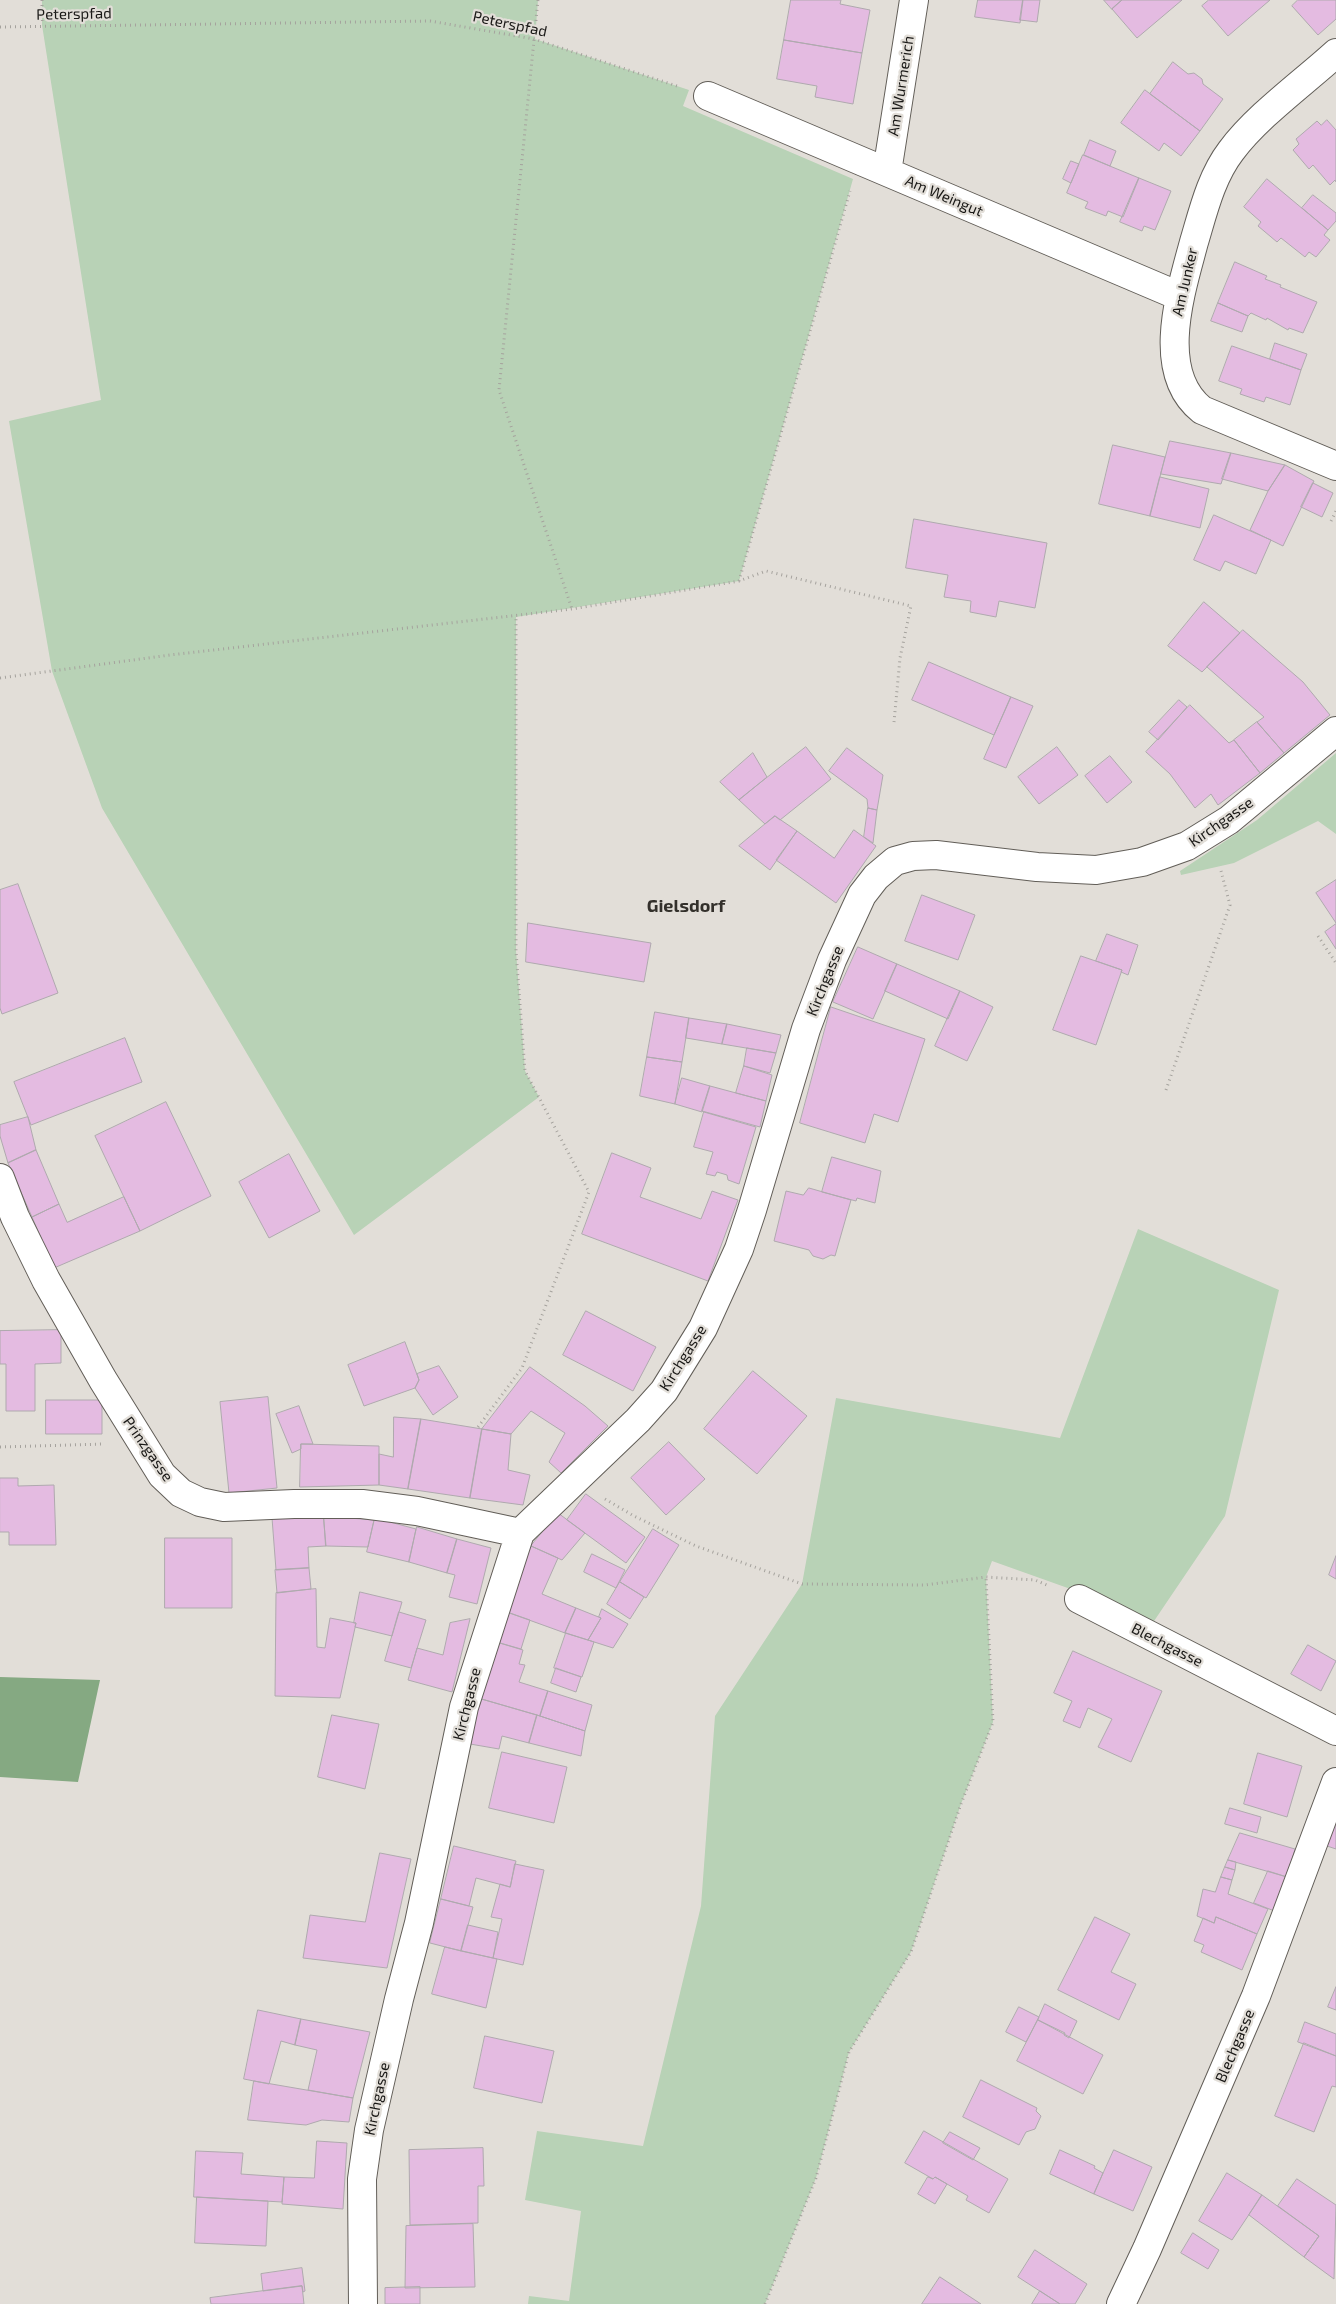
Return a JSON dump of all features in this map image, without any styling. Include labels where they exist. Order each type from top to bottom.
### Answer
[{"type":"street","name":"Am Wurmerich","points":[[888,172],[914,0]]},
{"type":"street","name":"Am Junker","points":[[1336,53],[1250,130],[1230,152],[1204,206],[1179,296],[1175,323],[1175,352],[1184,386],[1194,404],[1211,415],[1336,466]]},
{"type":"street","name":"Am Weingut","points":[[708,96],[1179,296]]},
{"type":"street","name":"Kirchgasse","points":[[363,2304],[362,2179],[369,2130],[399,1999],[419,1923],[464,1707],[520,1533],[638,1420],[664,1391],[703,1328],[741,1242],[806,1030],[852,914],[876,877],[895,862],[913,856],[936,855],[1037,867],[1096,870],[1142,862],[1187,846],[1229,820],[1336,731]]},
{"type":"street","name":"Prinzgasse","points":[[0,1178],[15,1217],[46,1280],[141,1443],[162,1474],[181,1493],[200,1502],[224,1507],[362,1504],[417,1511],[520,1533]]},
{"type":"street","name":"Blechgasse","points":[[1079,1599],[1336,1731]]},
{"type":"street","name":"Blechgasse","points":[[1121,2304],[1147,2249],[1256,1996],[1336,1782]]},
{"type":"path","points":[[42,0],[42,25]]},
{"type":"path","points":[[538,0],[499,390],[572,609]]},
{"type":"path","name":"Peterspfad","points":[[0,27],[430,21],[534,39],[708,96]]},
{"type":"path","points":[[739,581],[859,159]]},
{"type":"path","points":[[1331,521],[1336,511]]},
{"type":"path","points":[[0,678],[572,609],[739,581],[766,571],[911,606],[900,658],[894,722]]},
{"type":"path","points":[[478,1427],[522,1368],[589,1192],[525,1072],[516,951],[516,616]]},
{"type":"path","points":[[1166,1090],[1230,905],[1221,871]]},
{"type":"path","points":[[1318,936],[1336,964]]},
{"type":"path","points":[[0,1447],[141,1443]]},
{"type":"path","points":[[634,1516],[696,1546],[802,1584],[925,1585],[986,1577],[1035,1580],[1079,1599]]},
{"type":"path","points":[[765,2304],[816,2178],[849,2052],[911,1952],[960,1804],[993,1722],[986,1577]]},
{"type":"green space","points":[[42,0],[538,0],[535,39],[689,90],[683,106],[853,179],[739,581],[516,617],[516,951],[525,1071],[539,1097],[354,1235],[102,808],[52,671],[9,421],[101,400],[42,25]]},
{"type":"green space","points":[[1336,753],[1336,834],[1318,821],[1234,863],[1181,875],[1180,871],[1257,820]]},
{"type":"green space","points":[[1138,1229],[1279,1290],[1225,1516],[1150,1627],[1093,1597],[992,1561],[986,1577],[993,1722],[961,1804],[911,1952],[849,2052],[816,2178],[765,2304],[528,2304],[529,2296],[569,2301],[581,2211],[525,2200],[537,2131],[643,2146],[701,1906],[715,1716],[802,1584],[836,1398],[1060,1438]]},
{"type":"green space","points":[[0,1677],[100,1680],[78,1782],[0,1777]]},
{"type":"building","points":[[791,0],[841,0],[840,4],[870,10],[862,53],[784,40]]},
{"type":"building","points":[[978,0],[1023,0],[1020,23],[975,17]]},
{"type":"building","points":[[1023,0],[1040,0],[1037,22],[1020,20]]},
{"type":"building","points":[[1104,0],[1122,0],[1112,9]]},
{"type":"building","points":[[1122,0],[1182,0],[1137,38],[1112,9]]},
{"type":"building","points":[[1209,0],[1270,0],[1228,36],[1202,6]]},
{"type":"building","points":[[1298,0],[1336,0],[1336,19],[1318,35],[1292,6]]},
{"type":"building","points":[[784,40],[862,53],[853,104],[815,97],[817,86],[777,79]]},
{"type":"building","points":[[1173,62],[1188,74],[1194,73],[1202,79],[1203,84],[1223,99],[1200,131],[1150,94]]},
{"type":"building","points":[[1145,90],[1200,131],[1181,156],[1164,143],[1159,151],[1121,123]]},
{"type":"building","points":[[1327,120],[1336,130],[1336,182],[1335,180],[1330,185],[1313,165],[1309,169],[1293,150],[1299,144],[1296,139],[1317,121],[1321,125]]},
{"type":"building","points":[[1090,140],[1116,151],[1110,166],[1084,155]]},
{"type":"building","points":[[1083,155],[1139,178],[1123,217],[1108,211],[1106,216],[1085,208],[1088,202],[1067,193]]},
{"type":"building","points":[[1071,161],[1079,164],[1071,183],[1063,179]]},
{"type":"building","points":[[1139,178],[1171,191],[1155,230],[1144,226],[1142,231],[1120,222]]},
{"type":"building","points":[[1267,179],[1328,230],[1324,235],[1330,240],[1316,257],[1309,252],[1305,257],[1281,238],[1277,242],[1258,226],[1261,222],[1244,207]]},
{"type":"building","points":[[1313,195],[1336,213],[1336,221],[1328,230],[1302,208]]},
{"type":"building","points":[[1235,262],[1267,276],[1265,279],[1281,285],[1280,287],[1317,302],[1303,333],[1289,328],[1288,330],[1267,318],[1266,320],[1251,313],[1248,316],[1218,303]]},
{"type":"building","points":[[1218,303],[1248,316],[1242,332],[1211,321]]},
{"type":"building","points":[[1275,343],[1307,354],[1301,370],[1270,359]]},
{"type":"building","points":[[1232,346],[1301,370],[1290,405],[1266,397],[1264,402],[1240,394],[1242,389],[1219,381]]},
{"type":"building","points":[[1170,441],[1231,453],[1221,484],[1161,474]]},
{"type":"building","points":[[1113,445],[1165,457],[1150,516],[1099,504]]},
{"type":"building","points":[[1231,453],[1285,465],[1268,491],[1222,479]]},
{"type":"building","points":[[1285,465],[1314,481],[1283,546],[1250,530],[1268,491]]},
{"type":"building","points":[[1160,477],[1209,489],[1200,528],[1150,516]]},
{"type":"building","points":[[1313,483],[1333,493],[1322,517],[1301,507]]},
{"type":"building","points":[[1214,515],[1271,540],[1256,574],[1225,561],[1220,571],[1194,560]]},
{"type":"building","points":[[914,519],[1047,543],[1035,608],[999,601],[996,617],[970,612],[971,601],[944,597],[948,575],[906,568]]},
{"type":"building","points":[[1204,602],[1240,633],[1202,672],[1168,646]]},
{"type":"building","points":[[1243,630],[1303,682],[1330,715],[1284,753],[1257,722],[1264,717],[1207,667]]},
{"type":"building","points":[[929,662],[1011,697],[994,735],[912,700]]},
{"type":"building","points":[[1011,697],[1033,706],[1006,768],[984,759]]},
{"type":"building","points":[[1179,700],[1187,707],[1158,740],[1149,732]]},
{"type":"building","points":[[1190,705],[1229,743],[1234,740],[1260,773],[1218,805],[1211,794],[1195,808],[1170,774],[1146,752]]},
{"type":"building","points":[[1257,722],[1284,753],[1260,773],[1234,740]]},
{"type":"building","points":[[806,747],[831,779],[780,820],[775,816],[765,824],[739,800]]},
{"type":"building","points":[[1057,747],[1078,775],[1039,804],[1018,777]]},
{"type":"building","points":[[847,748],[883,775],[877,810],[868,808],[867,799],[829,771]]},
{"type":"building","points":[[753,753],[767,777],[739,800],[720,782]]},
{"type":"building","points":[[1110,756],[1132,782],[1107,803],[1085,776]]},
{"type":"building","points":[[868,808],[877,810],[873,843],[864,837]]},
{"type":"building","points":[[775,816],[797,831],[770,870],[739,846]]},
{"type":"building","points":[[854,830],[876,846],[836,903],[776,860],[797,831],[834,858]]},
{"type":"building","points":[[1336,880],[1336,923],[1316,893]]},
{"type":"building","points":[[18,884],[58,993],[2,1014],[0,1008],[0,890]]},
{"type":"building","points":[[922,895],[975,915],[958,960],[905,941]]},
{"type":"building","points":[[528,923],[651,943],[644,982],[526,962]]},
{"type":"building","points":[[1336,924],[1336,949],[1325,932]]},
{"type":"building","points":[[1107,934],[1138,945],[1128,975],[1121,972],[1122,970],[1096,961]]},
{"type":"building","points":[[858,947],[897,964],[873,1019],[833,1002]]},
{"type":"building","points":[[1081,956],[1122,970],[1096,1045],[1053,1030]]},
{"type":"building","points":[[897,964],[960,991],[948,1019],[885,991]]},
{"type":"building","points":[[960,991],[993,1007],[967,1061],[935,1046]]},
{"type":"building","points":[[831,1007],[925,1039],[898,1122],[874,1114],[865,1143],[800,1123]]},
{"type":"building","points":[[655,1012],[689,1018],[682,1062],[647,1057]]},
{"type":"building","points":[[689,1018],[727,1024],[722,1044],[686,1038]]},
{"type":"building","points":[[727,1024],[781,1035],[776,1053],[722,1044]]},
{"type":"building","points":[[125,1038],[142,1082],[31,1125],[14,1082]]},
{"type":"building","points":[[747,1048],[776,1053],[770,1073],[744,1066]]},
{"type":"building","points":[[647,1057],[682,1062],[675,1104],[640,1096]]},
{"type":"building","points":[[744,1066],[772,1075],[766,1101],[736,1093]]},
{"type":"building","points":[[682,1078],[710,1086],[702,1112],[675,1104]]},
{"type":"building","points":[[710,1086],[766,1101],[760,1127],[702,1111]]},
{"type":"building","points":[[166,1102],[211,1196],[140,1231],[95,1136]]},
{"type":"building","points":[[704,1112],[756,1127],[739,1184],[728,1180],[727,1175],[717,1172],[715,1176],[706,1174],[713,1152],[694,1147]]},
{"type":"building","points":[[28,1117],[36,1150],[8,1163],[0,1136],[0,1125]]},
{"type":"building","points":[[36,1150],[59,1204],[32,1217],[8,1163]]},
{"type":"building","points":[[612,1153],[651,1168],[640,1197],[701,1219],[712,1191],[738,1200],[708,1281],[582,1234]]},
{"type":"building","points":[[289,1154],[320,1211],[269,1238],[239,1182]]},
{"type":"building","points":[[832,1157],[881,1171],[875,1203],[857,1198],[856,1201],[822,1192]]},
{"type":"building","points":[[809,1188],[851,1200],[835,1256],[831,1255],[823,1259],[813,1256],[809,1250],[774,1241],[786,1191],[803,1195]]},
{"type":"building","points":[[124,1197],[140,1231],[54,1268],[32,1217],[59,1204],[67,1222]]},
{"type":"building","points":[[586,1311],[656,1347],[633,1391],[563,1355]]},
{"type":"building","points":[[61,1330],[61,1363],[35,1364],[35,1411],[6,1411],[6,1364],[0,1364],[0,1331]]},
{"type":"building","points":[[405,1342],[419,1380],[415,1388],[364,1406],[348,1365]]},
{"type":"building","points":[[439,1366],[458,1397],[433,1415],[415,1388],[419,1380],[417,1374]]},
{"type":"building","points":[[530,1367],[585,1406],[608,1426],[561,1473],[549,1462],[565,1433],[531,1411],[511,1434],[482,1429]]},
{"type":"building","points":[[753,1371],[807,1416],[757,1474],[704,1429]]},
{"type":"building","points":[[268,1397],[277,1488],[229,1493],[220,1402]]},
{"type":"building","points":[[46,1400],[102,1400],[102,1434],[46,1434]]},
{"type":"building","points":[[299,1406],[313,1444],[301,1444],[301,1449],[292,1453],[276,1414]]},
{"type":"building","points":[[394,1417],[421,1419],[408,1489],[379,1485],[379,1454],[393,1457]]},
{"type":"building","points":[[421,1419],[482,1429],[470,1498],[408,1489]]},
{"type":"building","points":[[482,1429],[511,1434],[508,1470],[530,1475],[523,1505],[470,1498]]},
{"type":"building","points":[[669,1442],[705,1479],[666,1515],[631,1478]]},
{"type":"building","points":[[301,1444],[379,1446],[379,1485],[300,1487]]},
{"type":"building","points":[[0,1478],[18,1478],[18,1486],[54,1485],[56,1545],[9,1545],[9,1532],[0,1532]]},
{"type":"building","points":[[586,1494],[645,1537],[626,1563],[567,1520]]},
{"type":"building","points":[[323,1512],[326,1546],[308,1547],[309,1568],[276,1570],[272,1518]]},
{"type":"building","points":[[558,1513],[585,1533],[562,1560],[531,1546]]},
{"type":"building","points":[[324,1516],[374,1520],[368,1547],[326,1546]]},
{"type":"building","points":[[375,1518],[416,1529],[409,1562],[367,1552]]},
{"type":"building","points":[[417,1527],[457,1539],[447,1573],[409,1562]]},
{"type":"building","points":[[653,1529],[679,1545],[646,1598],[620,1582]]},
{"type":"building","points":[[165,1538],[232,1538],[232,1608],[165,1608]]},
{"type":"building","points":[[457,1539],[491,1548],[477,1604],[449,1597],[455,1575],[447,1573]]},
{"type":"building","points":[[531,1546],[558,1558],[542,1594],[576,1608],[565,1633],[504,1611]]},
{"type":"building","points":[[592,1554],[625,1570],[616,1588],[584,1572]]},
{"type":"building","points":[[1336,1556],[1336,1579],[1329,1575]]},
{"type":"building","points":[[309,1568],[311,1589],[277,1593],[275,1570]]},
{"type":"building","points":[[620,1582],[644,1597],[630,1619],[607,1604]]},
{"type":"building","points":[[316,1589],[317,1647],[325,1648],[330,1618],[356,1623],[340,1698],[275,1696],[276,1593]]},
{"type":"building","points":[[360,1592],[402,1602],[392,1636],[355,1627],[356,1623],[354,1623]]},
{"type":"building","points":[[576,1608],[601,1618],[588,1640],[565,1633]]},
{"type":"building","points":[[602,1609],[628,1624],[613,1648],[588,1640],[601,1618],[599,1617]]},
{"type":"building","points":[[504,1611],[530,1620],[521,1649],[493,1641]]},
{"type":"building","points":[[399,1612],[426,1620],[411,1668],[385,1661]]},
{"type":"building","points":[[470,1619],[452,1692],[408,1680],[417,1648],[443,1655],[450,1623]]},
{"type":"building","points":[[566,1633],[594,1642],[582,1677],[554,1668]]},
{"type":"building","points":[[493,1641],[523,1650],[519,1664],[525,1665],[519,1682],[548,1691],[540,1716],[478,1698]]},
{"type":"building","points":[[1308,1645],[1336,1661],[1321,1691],[1291,1674]]},
{"type":"building","points":[[1073,1651],[1162,1691],[1131,1762],[1098,1747],[1112,1719],[1088,1708],[1080,1728],[1063,1721],[1072,1701],[1054,1693]]},
{"type":"building","points":[[556,1668],[581,1677],[576,1692],[551,1683]]},
{"type":"building","points":[[548,1691],[592,1705],[585,1731],[540,1716]]},
{"type":"building","points":[[478,1698],[537,1715],[529,1743],[502,1736],[499,1749],[470,1744]]},
{"type":"building","points":[[332,1715],[379,1724],[365,1789],[318,1777]]},
{"type":"building","points":[[537,1715],[585,1731],[581,1756],[529,1743]]},
{"type":"building","points":[[502,1752],[567,1767],[554,1823],[489,1808]]},
{"type":"building","points":[[1258,1753],[1302,1766],[1287,1817],[1244,1804]]},
{"type":"building","points":[[1230,1808],[1261,1817],[1257,1833],[1225,1824]]},
{"type":"building","points":[[1336,1821],[1336,1849],[1327,1846]]},
{"type":"building","points":[[1240,1833],[1295,1849],[1287,1877],[1228,1860]]},
{"type":"building","points":[[454,1846],[516,1861],[510,1887],[476,1878],[469,1906],[441,1899]]},
{"type":"building","points":[[380,1853],[411,1859],[387,1968],[303,1958],[310,1915],[365,1922]]},
{"type":"building","points":[[1228,1860],[1236,1862],[1235,1870],[1225,1867]]},
{"type":"building","points":[[515,1864],[544,1870],[523,1965],[493,1958],[502,1919],[491,1917],[500,1884],[510,1887]]},
{"type":"building","points":[[1225,1867],[1235,1870],[1232,1880],[1221,1877]]},
{"type":"building","points":[[1268,1871],[1287,1877],[1277,1912],[1254,1903]]},
{"type":"building","points":[[1221,1877],[1232,1880],[1228,1894],[1268,1909],[1257,1934],[1216,1917],[1214,1923],[1197,1916],[1203,1889],[1215,1892]]},
{"type":"building","points":[[441,1899],[473,1907],[461,1951],[430,1943]]},
{"type":"building","points":[[1095,1917],[1130,1934],[1111,1972],[1136,1984],[1119,2020],[1058,1990]]},
{"type":"building","points":[[1216,1917],[1257,1934],[1242,1970],[1201,1952],[1204,1945],[1194,1941],[1203,1918],[1214,1923]]},
{"type":"building","points":[[468,1925],[498,1932],[493,1958],[461,1951]]},
{"type":"building","points":[[445,1947],[497,1959],[486,2008],[432,1994]]},
{"type":"building","points":[[1336,1987],[1336,2010],[1328,2007]]},
{"type":"building","points":[[1045,2004],[1077,2021],[1069,2038],[1064,2035],[1065,2033],[1038,2020]]},
{"type":"building","points":[[1019,2007],[1039,2017],[1026,2042],[1006,2032]]},
{"type":"building","points":[[258,2010],[301,2019],[295,2045],[281,2041],[269,2084],[244,2079]]},
{"type":"building","points":[[301,2019],[370,2032],[353,2098],[308,2090],[317,2050],[295,2045]]},
{"type":"building","points":[[1038,2020],[1103,2055],[1083,2094],[1017,2061]]},
{"type":"building","points":[[1305,2022],[1336,2034],[1336,2056],[1298,2042]]},
{"type":"building","points":[[485,2036],[554,2051],[542,2103],[474,2088]]},
{"type":"building","points":[[1304,2043],[1336,2056],[1336,2087],[1332,2086],[1314,2132],[1275,2116]]},
{"type":"building","points":[[981,2080],[1037,2108],[1036,2111],[1041,2116],[1035,2129],[1026,2132],[1019,2145],[963,2117]]},
{"type":"building","points":[[254,2081],[353,2098],[349,2122],[322,2120],[306,2125],[248,2120]]},
{"type":"building","points":[[924,2131],[1008,2179],[989,2213],[966,2200],[968,2196],[935,2177],[933,2179],[905,2163]]},
{"type":"building","points":[[950,2132],[980,2148],[973,2160],[943,2143]]},
{"type":"building","points":[[317,2141],[347,2143],[343,2209],[282,2204],[284,2177],[314,2178]]},
{"type":"building","points":[[483,2148],[484,2186],[478,2186],[478,2223],[410,2225],[409,2150]]},
{"type":"building","points":[[1060,2150],[1095,2166],[1094,2168],[1103,2173],[1094,2194],[1050,2174]]},
{"type":"building","points":[[1114,2150],[1152,2167],[1133,2211],[1094,2194]]},
{"type":"building","points":[[196,2151],[243,2153],[241,2174],[284,2177],[282,2202],[194,2197]]},
{"type":"building","points":[[1227,2173],[1262,2195],[1232,2240],[1199,2221]]},
{"type":"building","points":[[928,2177],[933,2179],[935,2177],[947,2184],[935,2204],[918,2194]]},
{"type":"building","points":[[1297,2179],[1336,2205],[1334,2279],[1304,2257],[1319,2236],[1278,2206]]},
{"type":"building","points":[[1262,2195],[1319,2236],[1304,2257],[1249,2215]]},
{"type":"building","points":[[197,2197],[268,2201],[266,2246],[195,2243]]},
{"type":"building","points":[[473,2224],[475,2287],[405,2288],[406,2226]]},
{"type":"building","points":[[1193,2233],[1219,2250],[1208,2269],[1181,2253]]},
{"type":"building","points":[[1035,2250],[1087,2284],[1075,2304],[1060,2304],[1018,2277]]},
{"type":"building","points":[[302,2268],[305,2291],[303,2292],[302,2286],[263,2291],[261,2274]]},
{"type":"building","points":[[940,2277],[981,2304],[922,2304]]},
{"type":"building","points":[[302,2286],[304,2304],[211,2304],[210,2298]]},
{"type":"building","points":[[420,2287],[420,2304],[385,2304],[385,2288]]},
{"type":"building","points":[[1040,2291],[1060,2304],[1032,2304]]},
{"type":"district","name":"Gielsdorf","points":[[686,906]]}]
